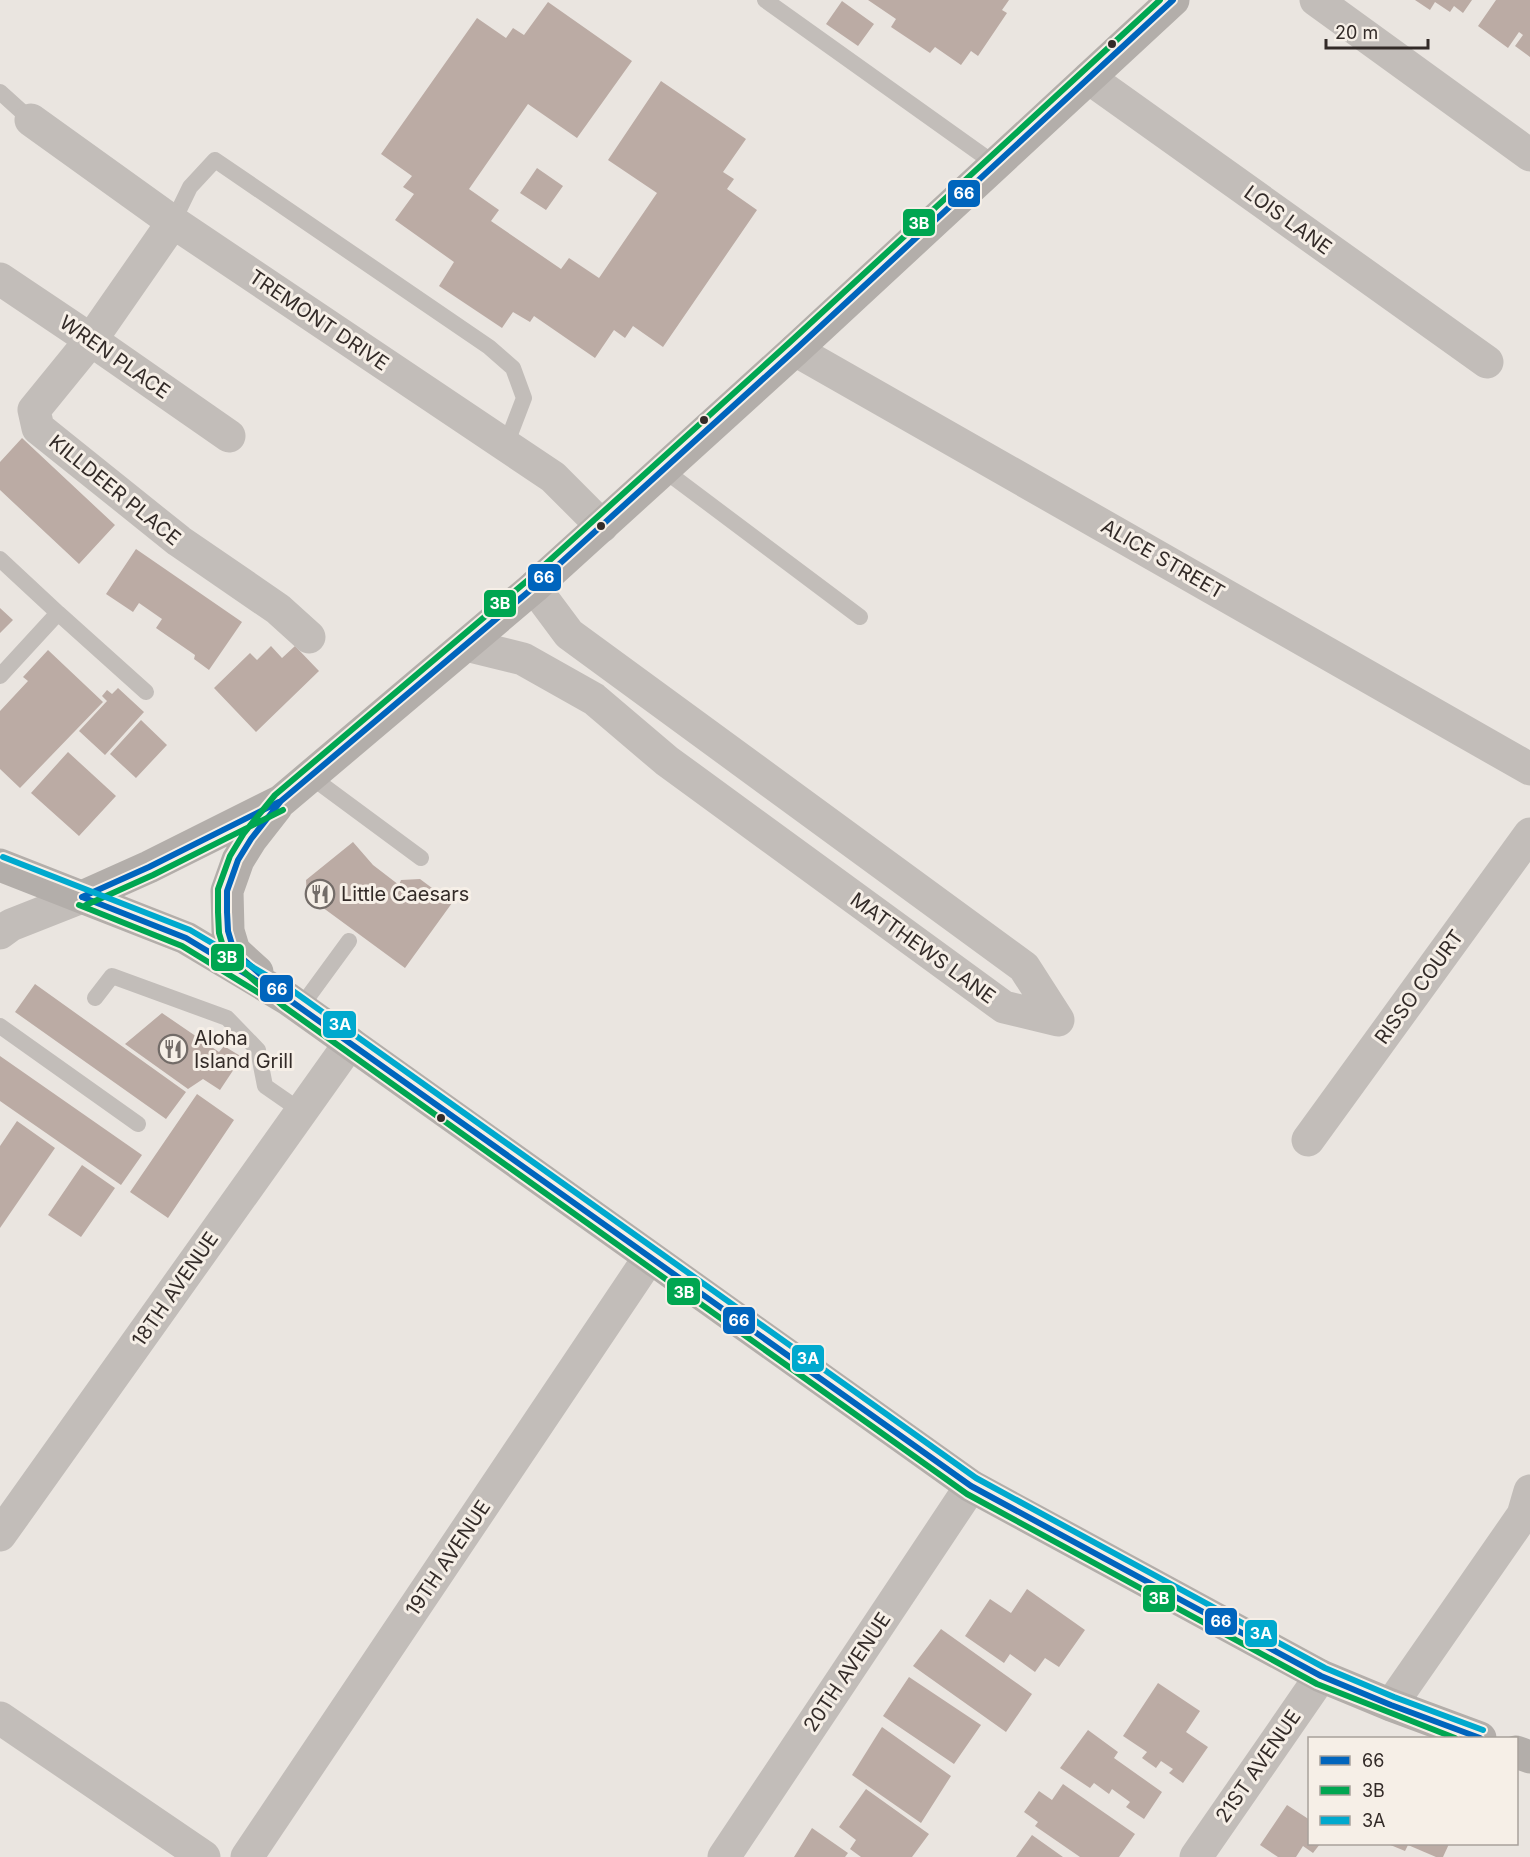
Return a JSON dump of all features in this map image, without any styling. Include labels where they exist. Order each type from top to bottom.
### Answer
[{"type":"main road","points":[[294,1004],[234,951],[228,931],[227,891],[238,860],[251,839],[281,801],[534,587],[602,526],[1173,0]]},
{"type":"main road","points":[[82,897],[149,867],[281,801]]},
{"type":"main road","points":[[0,865],[186,938],[294,1004],[971,1486],[1321,1676],[1477,1737]]},
{"type":"street","points":[[1316,0],[1530,155]]},
{"type":"street","name":"LOIS LANE","points":[[1089,78],[1487,362]]},
{"type":"street","name":"TREMONT DRIVE","points":[[31,120],[173,222],[561,483],[602,526]]},
{"type":"street","name":"KILLDEER PLACE","points":[[173,222],[91,340],[34,411],[38,428],[179,541],[278,609],[309,637]]},
{"type":"street","name":"WREN PLACE","points":[[0,279],[229,436]]},
{"type":"street","name":"ALICE STREET","points":[[795,350],[1530,769]]},
{"type":"street","name":"MATTHEWS LANE","points":[[466,645],[523,659],[594,699],[667,761],[1004,1007],[1058,1020],[1024,967],[569,634],[534,587]]},
{"type":"street","name":"RISSO COURT","points":[[1308,1140],[1530,834]]},
{"type":"street","points":[[0,933],[11,925],[82,897]]},
{"type":"street","name":"18TH AVENUE","points":[[0,1535],[350,1043]]},
{"type":"street","name":"19TH AVENUE","points":[[247,1857],[648,1258]]},
{"type":"street","name":"20TH AVENUE","points":[[724,1857],[971,1486]]},
{"type":"street","points":[[1391,1705],[1522,1515],[1530,1491]]},
{"type":"street","name":"21ST AVENUE","points":[[1196,1857],[1321,1676]]},
{"type":"street","points":[[0,1718],[204,1857]]},
{"type":"lane","points":[[765,0],[996,164]]},
{"type":"lane","points":[[0,93],[31,120]]},
{"type":"lane","points":[[173,222],[190,187],[215,160],[489,347],[513,368],[524,398],[506,445]]},
{"type":"lane","points":[[664,470],[860,617]]},
{"type":"lane","points":[[0,559],[146,692]]},
{"type":"lane","points":[[0,676],[58,613]]},
{"type":"lane","points":[[310,776],[421,858]]},
{"type":"lane","points":[[294,1004],[349,941]]},
{"type":"lane","points":[[95,998],[112,976],[227,1018],[258,1050],[265,1086],[301,1112]]},
{"type":"lane","points":[[0,1026],[138,1124]]},
{"type":"building","points":[[868,0],[1009,0],[1002,10],[1007,13],[978,56],[971,51],[961,65],[935,47],[930,53],[891,27],[896,19]]},
{"type":"building","points":[[1415,0],[1472,0],[1463,13],[1454,6],[1450,12],[1435,2],[1430,10]]},
{"type":"building","points":[[1496,0],[1530,0],[1530,57],[1515,46],[1523,35],[1519,32],[1508,48],[1478,26]]},
{"type":"building","points":[[842,1],[874,24],[858,46],[826,24]]},
{"type":"building","points":[[548,2],[632,61],[577,138],[528,104],[469,189],[499,210],[491,221],[561,269],[569,258],[599,278],[657,193],[608,160],[661,81],[746,139],[723,172],[734,179],[727,189],[757,210],[663,347],[633,326],[625,338],[614,330],[595,358],[534,316],[530,322],[513,312],[502,328],[439,286],[454,262],[395,220],[414,194],[403,187],[412,176],[381,154],[477,18],[506,38],[513,28],[524,35]]},
{"type":"building","points":[[537,168],[563,186],[546,210],[520,193]]},
{"type":"building","points":[[22,438],[115,525],[79,564],[0,490],[0,462]]},
{"type":"building","points":[[136,549],[242,622],[209,670],[194,659],[195,655],[156,628],[162,619],[139,603],[133,612],[106,594]]},
{"type":"building","points":[[0,608],[13,620],[0,633]]},
{"type":"building","points":[[271,646],[282,658],[295,646],[319,671],[256,732],[214,688],[250,653],[257,660]]},
{"type":"building","points":[[48,650],[103,702],[20,788],[0,769],[0,711],[28,681],[23,677]]},
{"type":"building","points":[[118,688],[144,712],[105,755],[79,731],[107,701],[102,696],[107,690],[112,694]]},
{"type":"building","points":[[141,720],[167,745],[136,778],[110,754]]},
{"type":"building","points":[[68,752],[116,796],[79,836],[31,793]]},
{"type":"building","points":[[353,842],[373,865],[399,885],[401,880],[420,879],[452,903],[405,968],[307,896],[306,880]]},
{"type":"building","points":[[35,984],[186,1092],[166,1119],[15,1012]]},
{"type":"building","name":"Aloha Island Grill","points":[[162,1013],[219,1052],[224,1046],[242,1057],[220,1090],[203,1079],[188,1089],[125,1044]]},
{"type":"building","points":[[0,1056],[142,1155],[121,1185],[0,1101]]},
{"type":"building","points":[[197,1094],[234,1120],[168,1218],[130,1192]]},
{"type":"building","points":[[17,1121],[55,1148],[0,1228],[0,1146]]},
{"type":"building","points":[[82,1165],[115,1188],[81,1237],[48,1215]]},
{"type":"building","points":[[1027,1589],[1085,1630],[1059,1667],[1045,1658],[1035,1672],[1010,1654],[1004,1663],[965,1636],[990,1599],[1011,1613]]},
{"type":"building","points":[[941,1629],[1032,1694],[1006,1732],[913,1666]]},
{"type":"building","points":[[909,1677],[981,1725],[954,1764],[883,1716]]},
{"type":"building","points":[[1158,1683],[1200,1711],[1186,1732],[1208,1747],[1183,1783],[1169,1773],[1173,1769],[1161,1761],[1156,1768],[1142,1758],[1147,1752],[1123,1736]]},
{"type":"building","points":[[882,1727],[951,1776],[921,1823],[852,1775]]},
{"type":"building","points":[[1088,1730],[1118,1752],[1114,1758],[1162,1792],[1144,1819],[1126,1807],[1130,1802],[1112,1789],[1109,1794],[1094,1783],[1090,1788],[1060,1768]]},
{"type":"building","points":[[1063,1784],[1135,1834],[1119,1857],[1080,1857],[1035,1826],[1038,1822],[1024,1812],[1039,1791],[1052,1800]]},
{"type":"building","points":[[866,1789],[929,1834],[912,1857],[861,1857],[850,1849],[856,1840],[839,1827]]},
{"type":"building","points":[[1287,1805],[1308,1819],[1308,1845],[1319,1845],[1313,1853],[1303,1846],[1296,1857],[1278,1857],[1260,1845]]},
{"type":"building","points":[[812,1828],[848,1853],[845,1857],[794,1857]]},
{"type":"building","points":[[1032,1835],[1063,1857],[1016,1857]]},
{"type":"building","points":[[1390,1845],[1408,1845],[1405,1851]]},
{"type":"building","points":[[1408,1845],[1449,1845],[1443,1857],[1436,1857]]},
{"type":"transit line","name":"3B","points":[[1160,0],[789,343],[528,580],[275,795],[244,833],[230,856],[218,889],[219,933],[226,956],[283,1006],[967,1494],[1317,1684],[1452,1737]]},
{"type":"transit line","name":"66","points":[[1173,0],[795,350],[534,587],[281,801],[251,839],[238,860],[227,891],[228,931],[234,951],[288,999],[971,1486],[1321,1676],[1477,1737]]},
{"type":"transit line","name":"66","points":[[82,897],[149,867],[279,802]]},
{"type":"transit line","name":"3B","points":[[86,905],[153,875],[283,810]]},
{"type":"transit line","name":"3A","points":[[3,857],[190,930],[293,991],[976,1478],[1325,1668],[1483,1730]]},
{"type":"transit line","name":"66","points":[[82,897],[186,938],[267,987]]},
{"type":"transit line","name":"3B","points":[[79,905],[182,946],[262,995]]},
{"type":"place","name":"Little Caesars","points":[[320,894]]},
{"type":"place","name":"Aloha Island Grill","points":[[173,1049]]}]
